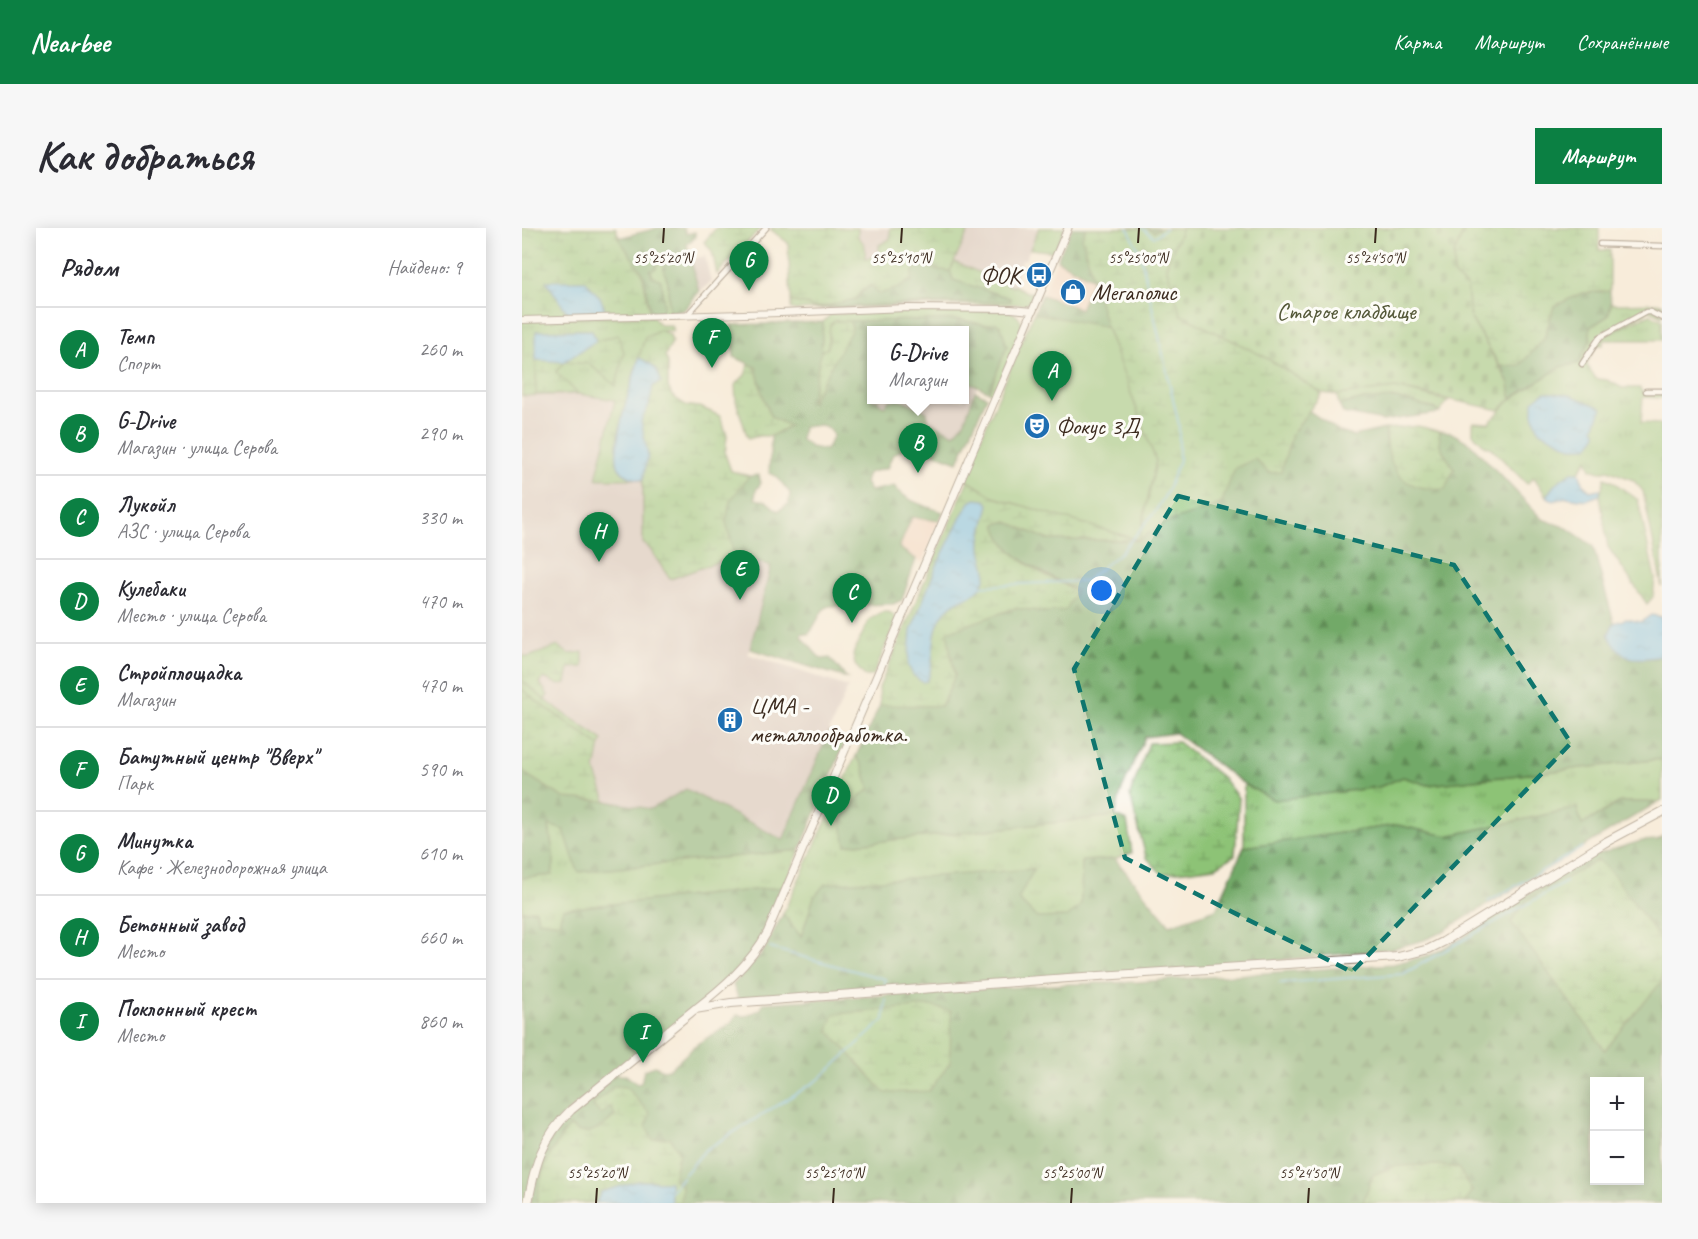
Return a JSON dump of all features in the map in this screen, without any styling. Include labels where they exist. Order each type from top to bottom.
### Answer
[{"type":"main road","points":[[528,1203],[535,1168],[542,1148],[560,1121],[723,987],[748,961],[767,933],[1068,228]]},
{"type":"main road","points":[[696,1009],[731,1003],[1068,978],[1398,957],[1416,953],[1443,942],[1604,843],[1662,812]]},
{"type":"main road","points":[[723,987],[721,995],[724,1000],[731,1003]]},
{"type":"street","points":[[687,315],[766,228]]},
{"type":"street","points":[[1600,244],[1662,246]]},
{"type":"street","points":[[522,320],[908,308],[1032,311]]},
{"type":"street","points":[[1582,364],[1600,337],[1646,312],[1662,318]]},
{"type":"street","points":[[1646,391],[1662,391]]},
{"type":"highlighted area","points":[[1178,496],[1454,565],[1571,743],[1352,972],[1125,858],[1074,669]]},
{"type":"shaded area","points":[[858,228],[890,228],[890,239],[880,256],[865,258],[864,242],[858,237]]},
{"type":"shaded area","points":[[970,228],[1039,228],[1025,260],[1022,260],[1013,287],[955,262]]},
{"type":"shaded area","points":[[705,256],[711,282],[699,292],[691,259]]},
{"type":"shaded area","points":[[1057,260],[1093,279],[1079,310],[1042,295]]},
{"type":"shaded area","points":[[866,327],[867,404],[969,404],[969,327],[978,327],[993,342],[955,449],[836,416]]},
{"type":"shaded area","points":[[578,394],[615,400],[596,479],[643,480],[643,543],[650,549],[670,579],[734,556],[771,566],[748,654],[848,687],[783,840],[686,789],[652,809],[606,801],[595,770],[603,740],[545,700],[522,680],[522,396]]},
{"type":"shaded area","points":[[912,517],[939,521],[922,563],[898,548]]},
{"type":"green space","points":[[522,228],[616,228],[642,273],[652,314],[660,325],[671,325],[673,331],[660,330],[643,344],[618,436],[619,468],[633,479],[596,479],[615,400],[578,394],[522,396]]},
{"type":"green space","points":[[522,228],[616,228],[618,238],[642,272],[651,317],[522,320]]},
{"type":"green space","points":[[658,228],[684,228],[686,234],[695,232],[696,237],[687,244],[699,292],[683,311],[669,312],[668,282],[664,271],[665,260],[661,258],[655,269],[650,270],[652,276],[661,280],[664,304],[662,313],[651,313],[642,272],[618,238]]},
{"type":"green space","points":[[716,228],[761,228],[717,274],[712,251],[704,242]]},
{"type":"green space","points":[[858,228],[858,237],[865,246],[865,258],[879,256],[879,245],[890,239],[890,228],[970,228],[950,271],[934,269],[920,263],[913,271],[912,279],[899,288],[879,294],[871,285],[861,291],[856,299],[812,308],[809,305],[791,301],[788,243],[770,229]]},
{"type":"green space","points":[[1039,228],[1065,228],[1054,252],[1030,249]]},
{"type":"green space","points":[[1072,228],[1182,228],[1166,266],[1265,357],[1322,393],[1308,410],[1340,432],[1353,436],[1385,429],[1386,441],[1454,469],[1440,446],[1439,431],[1450,432],[1470,443],[1542,519],[1567,528],[1593,546],[1614,623],[1608,635],[1628,658],[1662,656],[1662,759],[1428,785],[1403,777],[1379,787],[1274,800],[1244,784],[1175,733],[1145,737],[1121,792],[1115,816],[846,845],[841,820],[861,795],[870,790],[863,766],[856,756],[880,705],[942,706],[955,676],[946,632],[1015,608],[1048,612],[1076,591],[1030,565],[1009,549],[995,525],[1006,521],[1049,540],[1139,540],[1034,313],[1042,295],[1080,309],[1093,279],[1057,260]]},
{"type":"green space","points":[[1086,228],[1147,228],[1154,232],[1160,228],[1182,228],[1166,266],[1265,357],[1322,393],[1292,434],[1281,472],[1269,473],[1255,459],[1235,468],[1221,504],[1162,524],[1139,540],[1156,461],[1106,327],[1082,238]]},
{"type":"green space","name":"Старое кладбище","points":[[1182,228],[1465,228],[1454,254],[1454,276],[1467,287],[1470,317],[1509,383],[1511,399],[1499,410],[1395,388],[1337,395],[1322,393],[1265,357],[1181,315],[1166,266]]},
{"type":"green space","points":[[1465,228],[1599,228],[1599,250],[1610,250],[1610,291],[1582,293],[1554,306],[1544,339],[1520,365],[1500,366],[1470,317],[1467,287],[1454,276],[1454,254]]},
{"type":"green space","points":[[661,258],[665,260],[664,271],[668,282],[669,312],[662,313],[664,304],[650,269]]},
{"type":"green space","points":[[955,262],[1026,292],[1037,293],[1035,299],[1025,304],[791,309],[791,301],[809,305],[812,308],[1010,301],[1010,298],[953,280],[950,271]]},
{"type":"green space","points":[[919,263],[934,269],[950,271],[953,280],[1010,298],[1010,301],[827,307],[834,303],[856,299],[870,286],[904,274]]},
{"type":"green space","points":[[1610,291],[1611,304],[1608,316],[1590,327],[1590,340],[1579,363],[1560,367],[1511,399],[1509,383],[1500,366],[1520,365],[1544,339],[1554,306],[1582,293]]},
{"type":"green space","points":[[1662,303],[1662,316],[1650,310],[1601,338],[1650,314],[1662,320],[1662,340],[1603,340],[1603,345],[1597,345],[1586,364],[1596,379],[1607,380],[1622,388],[1640,388],[1642,392],[1662,392],[1662,398],[1643,397],[1641,423],[1660,424],[1662,432],[1662,587],[1643,491],[1633,480],[1608,470],[1600,472],[1591,469],[1587,459],[1579,472],[1564,477],[1546,496],[1534,477],[1527,484],[1491,448],[1484,445],[1473,434],[1473,422],[1489,423],[1511,399],[1560,367],[1579,363],[1590,340],[1590,327],[1608,316],[1611,304]]},
{"type":"green space","points":[[908,310],[1010,311],[1017,316],[1022,328],[994,395],[989,392],[1007,346],[996,323],[985,325],[961,320],[835,321],[830,325],[828,348],[821,351],[823,322],[831,314]]},
{"type":"green space","points":[[1034,313],[1106,327],[1156,461],[1139,540],[994,497],[964,478]]},
{"type":"green space","points":[[961,320],[985,325],[996,323],[1001,327],[1007,346],[989,392],[969,382],[969,326],[867,326],[867,404],[884,406],[886,404],[911,404],[927,412],[929,421],[954,434],[964,423],[975,391],[987,397],[958,462],[913,445],[893,454],[887,468],[868,473],[865,483],[870,491],[894,486],[904,496],[943,512],[939,521],[912,517],[899,548],[916,559],[902,600],[893,604],[829,606],[823,610],[808,634],[802,633],[801,636],[816,654],[822,659],[830,658],[847,678],[750,649],[771,566],[734,556],[670,579],[650,549],[643,543],[643,344],[646,336],[660,330],[670,335],[672,342],[665,356],[668,363],[668,387],[672,396],[687,406],[700,407],[720,416],[727,435],[725,454],[731,471],[749,476],[759,475],[761,483],[756,490],[755,499],[766,501],[778,511],[789,504],[790,493],[777,477],[769,473],[771,436],[789,426],[771,417],[761,390],[756,367],[734,357],[731,325],[823,322],[821,351],[812,400],[852,329],[850,321]],"holes":[[[821,425],[831,430],[833,436],[826,450],[811,447],[801,440],[803,427]]]},
{"type":"green space","points":[[835,321],[850,321],[852,329],[811,402],[821,351],[828,348],[830,325]]},
{"type":"green space","points":[[592,330],[596,341],[618,335],[624,352],[616,386],[589,364],[564,362],[556,372],[578,394],[536,395],[536,331]]},
{"type":"green space","points":[[660,330],[670,335],[672,342],[665,356],[668,363],[668,387],[672,396],[687,406],[700,407],[720,416],[727,435],[725,454],[731,471],[749,476],[730,501],[726,522],[734,556],[670,579],[650,549],[643,543],[643,480],[624,473],[619,468],[617,458],[620,426],[643,344],[646,336]]},
{"type":"green space","points":[[749,364],[756,367],[761,390],[771,417],[789,426],[771,436],[748,439],[736,401],[735,385],[745,375]]},
{"type":"green space","points":[[1395,388],[1448,401],[1439,413],[1435,409],[1361,400],[1339,405],[1337,395]]},
{"type":"green space","points":[[1396,398],[1435,409],[1439,413],[1383,421],[1343,413],[1339,405],[1361,400]]},
{"type":"green space","points":[[1418,426],[1439,431],[1440,446],[1454,469],[1445,489],[1430,489],[1407,482],[1399,476],[1389,456],[1386,429]]},
{"type":"green space","points":[[1605,478],[1638,500],[1655,578],[1653,597],[1647,604],[1608,547],[1600,495]]},
{"type":"green space","points":[[968,480],[994,497],[1139,540],[1049,540],[1006,521],[996,524],[1001,537],[1018,557],[1028,565],[1076,591],[1066,610],[1048,612],[1015,608],[947,632],[955,676],[941,706],[880,705],[879,688]]},
{"type":"green space","points":[[882,612],[894,615],[896,621],[873,676],[865,676],[855,665],[853,654],[869,620]]},
{"type":"green space","points":[[558,646],[569,654],[583,652],[583,667],[569,668],[566,683],[559,685],[544,678],[540,683],[548,695],[545,700],[522,680],[522,655],[528,657]]},
{"type":"green space","points":[[522,680],[545,700],[603,740],[600,746],[522,689]]},
{"type":"green space","points":[[522,689],[600,746],[595,770],[606,801],[564,798],[527,775],[522,769]]},
{"type":"green space","points":[[829,732],[846,740],[800,850],[578,872],[564,830],[549,825],[554,862],[552,875],[522,878],[522,769],[527,775],[564,798],[606,801],[651,809],[686,789],[783,840]]},
{"type":"green space","points":[[1178,742],[1223,778],[1239,799],[1235,855],[1216,867],[1162,874],[1146,857],[1130,795],[1149,743]]},
{"type":"green space","points":[[856,756],[863,765],[870,790],[846,845],[1115,816],[1127,821],[1132,853],[1115,859],[1082,861],[1081,906],[1068,917],[1037,918],[1018,899],[1033,869],[814,897],[801,937],[783,914]]},
{"type":"green space","points":[[1662,759],[1662,800],[1658,802],[1620,802],[1582,825],[1576,808],[1447,836],[1397,825],[1244,847],[1244,784],[1274,800],[1379,787],[1403,777],[1428,785]]},
{"type":"green space","points":[[1620,802],[1658,802],[1440,933],[1391,949],[1161,972],[739,1000],[733,985],[763,952],[783,914],[801,937],[814,897],[825,884],[1034,869],[1018,899],[1037,918],[1068,917],[1081,905],[1082,861],[1115,859],[1170,925],[1216,909],[1244,847],[1397,825],[1447,836],[1577,808],[1582,825]]},
{"type":"green space","points":[[549,824],[564,830],[579,872],[800,850],[784,887],[563,909],[559,923],[537,920],[536,910],[522,911],[522,878],[552,875],[554,862]]},
{"type":"green space","points":[[1662,836],[1662,1203],[1465,1203],[1472,1191],[1458,1168],[1437,1165],[1394,1166],[1373,1175],[1363,1203],[681,1203],[682,1187],[673,1180],[679,1153],[670,1138],[653,1140],[646,1127],[611,1106],[615,1116],[594,1131],[582,1132],[570,1126],[544,1167],[537,1203],[530,1203],[541,1158],[561,1123],[616,1075],[626,1075],[637,1084],[641,1083],[644,1070],[655,1066],[663,1070],[670,1069],[697,1044],[730,1024],[737,1015],[746,1016],[761,1009],[763,1003],[1069,984],[1137,982],[1393,964],[1433,954],[1462,938],[1499,911],[1592,856],[1641,841],[1657,840]]},
{"type":"green space","points":[[1598,860],[1613,874],[1662,942],[1662,981],[1605,1050],[1511,922],[1528,899]]},
{"type":"green space","points":[[784,887],[765,933],[746,960],[704,1003],[558,1120],[525,1203],[522,1203],[522,911],[536,910],[538,920],[559,923],[563,909]]},
{"type":"green space","points":[[930,1006],[951,1011],[950,1063],[929,1091],[885,1093],[828,1030],[834,1014]]},
{"type":"green space","points":[[615,1086],[626,1087],[650,1114],[646,1127],[653,1140],[670,1137],[679,1153],[673,1179],[682,1187],[681,1203],[671,1203],[670,1182],[601,1192],[596,1203],[537,1203],[540,1182],[547,1162],[570,1126],[581,1132],[593,1131],[615,1116],[611,1106],[601,1115],[593,1105]]},
{"type":"green space","points":[[1437,1165],[1458,1168],[1472,1191],[1465,1203],[1363,1203],[1373,1175],[1394,1166]]},
{"type":"water","points":[[546,281],[586,281],[601,299],[606,314],[569,315]]},
{"type":"water","points":[[592,330],[596,341],[564,362],[536,360],[536,331]]},
{"type":"water","points":[[639,358],[654,367],[661,382],[653,386],[649,405],[641,421],[648,455],[643,480],[624,473],[619,468],[617,459],[619,431]]},
{"type":"water","points":[[1545,392],[1570,395],[1602,408],[1594,427],[1597,434],[1588,447],[1571,447],[1539,431],[1533,414],[1533,401]]},
{"type":"water","points":[[1572,472],[1579,472],[1584,485],[1590,491],[1600,489],[1600,495],[1586,500],[1566,497],[1554,501],[1546,496],[1556,483]]},
{"type":"water","points":[[975,499],[985,500],[989,504],[981,544],[986,570],[984,582],[977,591],[951,606],[939,621],[929,676],[927,681],[922,682],[913,675],[908,665],[911,631],[937,565],[963,513],[970,502]]},
{"type":"water","points":[[1651,615],[1662,617],[1662,656],[1630,657],[1613,644],[1608,635],[1614,623],[1626,619],[1641,622]]},
{"type":"water","points":[[638,1181],[670,1182],[671,1203],[596,1203],[601,1192]]},
{"type":"waterway","points":[[980,586],[1086,581],[1121,552],[1155,512],[1167,492],[1179,460],[1179,425],[1140,253],[1128,228]]},
{"type":"waterway","points":[[1142,228],[1154,237],[1166,228]]},
{"type":"waterway","points":[[1488,902],[1583,847]]},
{"type":"waterway","points":[[1279,983],[1403,974],[1566,882]]},
{"type":"waterway","points":[[770,948],[885,979],[885,986]]},
{"type":"waterway","points":[[670,1192],[705,1150],[818,1080],[884,1020],[886,999]]},
{"type":"place","name":"ФОК","points":[[1039,275]]},
{"type":"place","name":"Минутка","points":[[749,291]]},
{"type":"place","name":"Мегаполис","points":[[1073,292]]},
{"type":"place","name":"Батутный центр \"Вверх\"","points":[[712,368]]},
{"type":"place","name":"Темп","points":[[1052,401]]},
{"type":"place","name":"Фокус 3Д","points":[[1037,426]]},
{"type":"place","name":"G-Drive","points":[[918,473]]},
{"type":"place","name":"Бетонный завод","points":[[599,562]]},
{"type":"place","name":"Стройплощадка","points":[[740,600]]},
{"type":"place","name":"Лукойл","points":[[852,623]]},
{"type":"place","name":"ЦМА - металлообработка.","points":[[730,720]]},
{"type":"place","name":"Кулебаки","points":[[831,826]]},
{"type":"place","name":"Поклонный крест","points":[[643,1063]]}]
